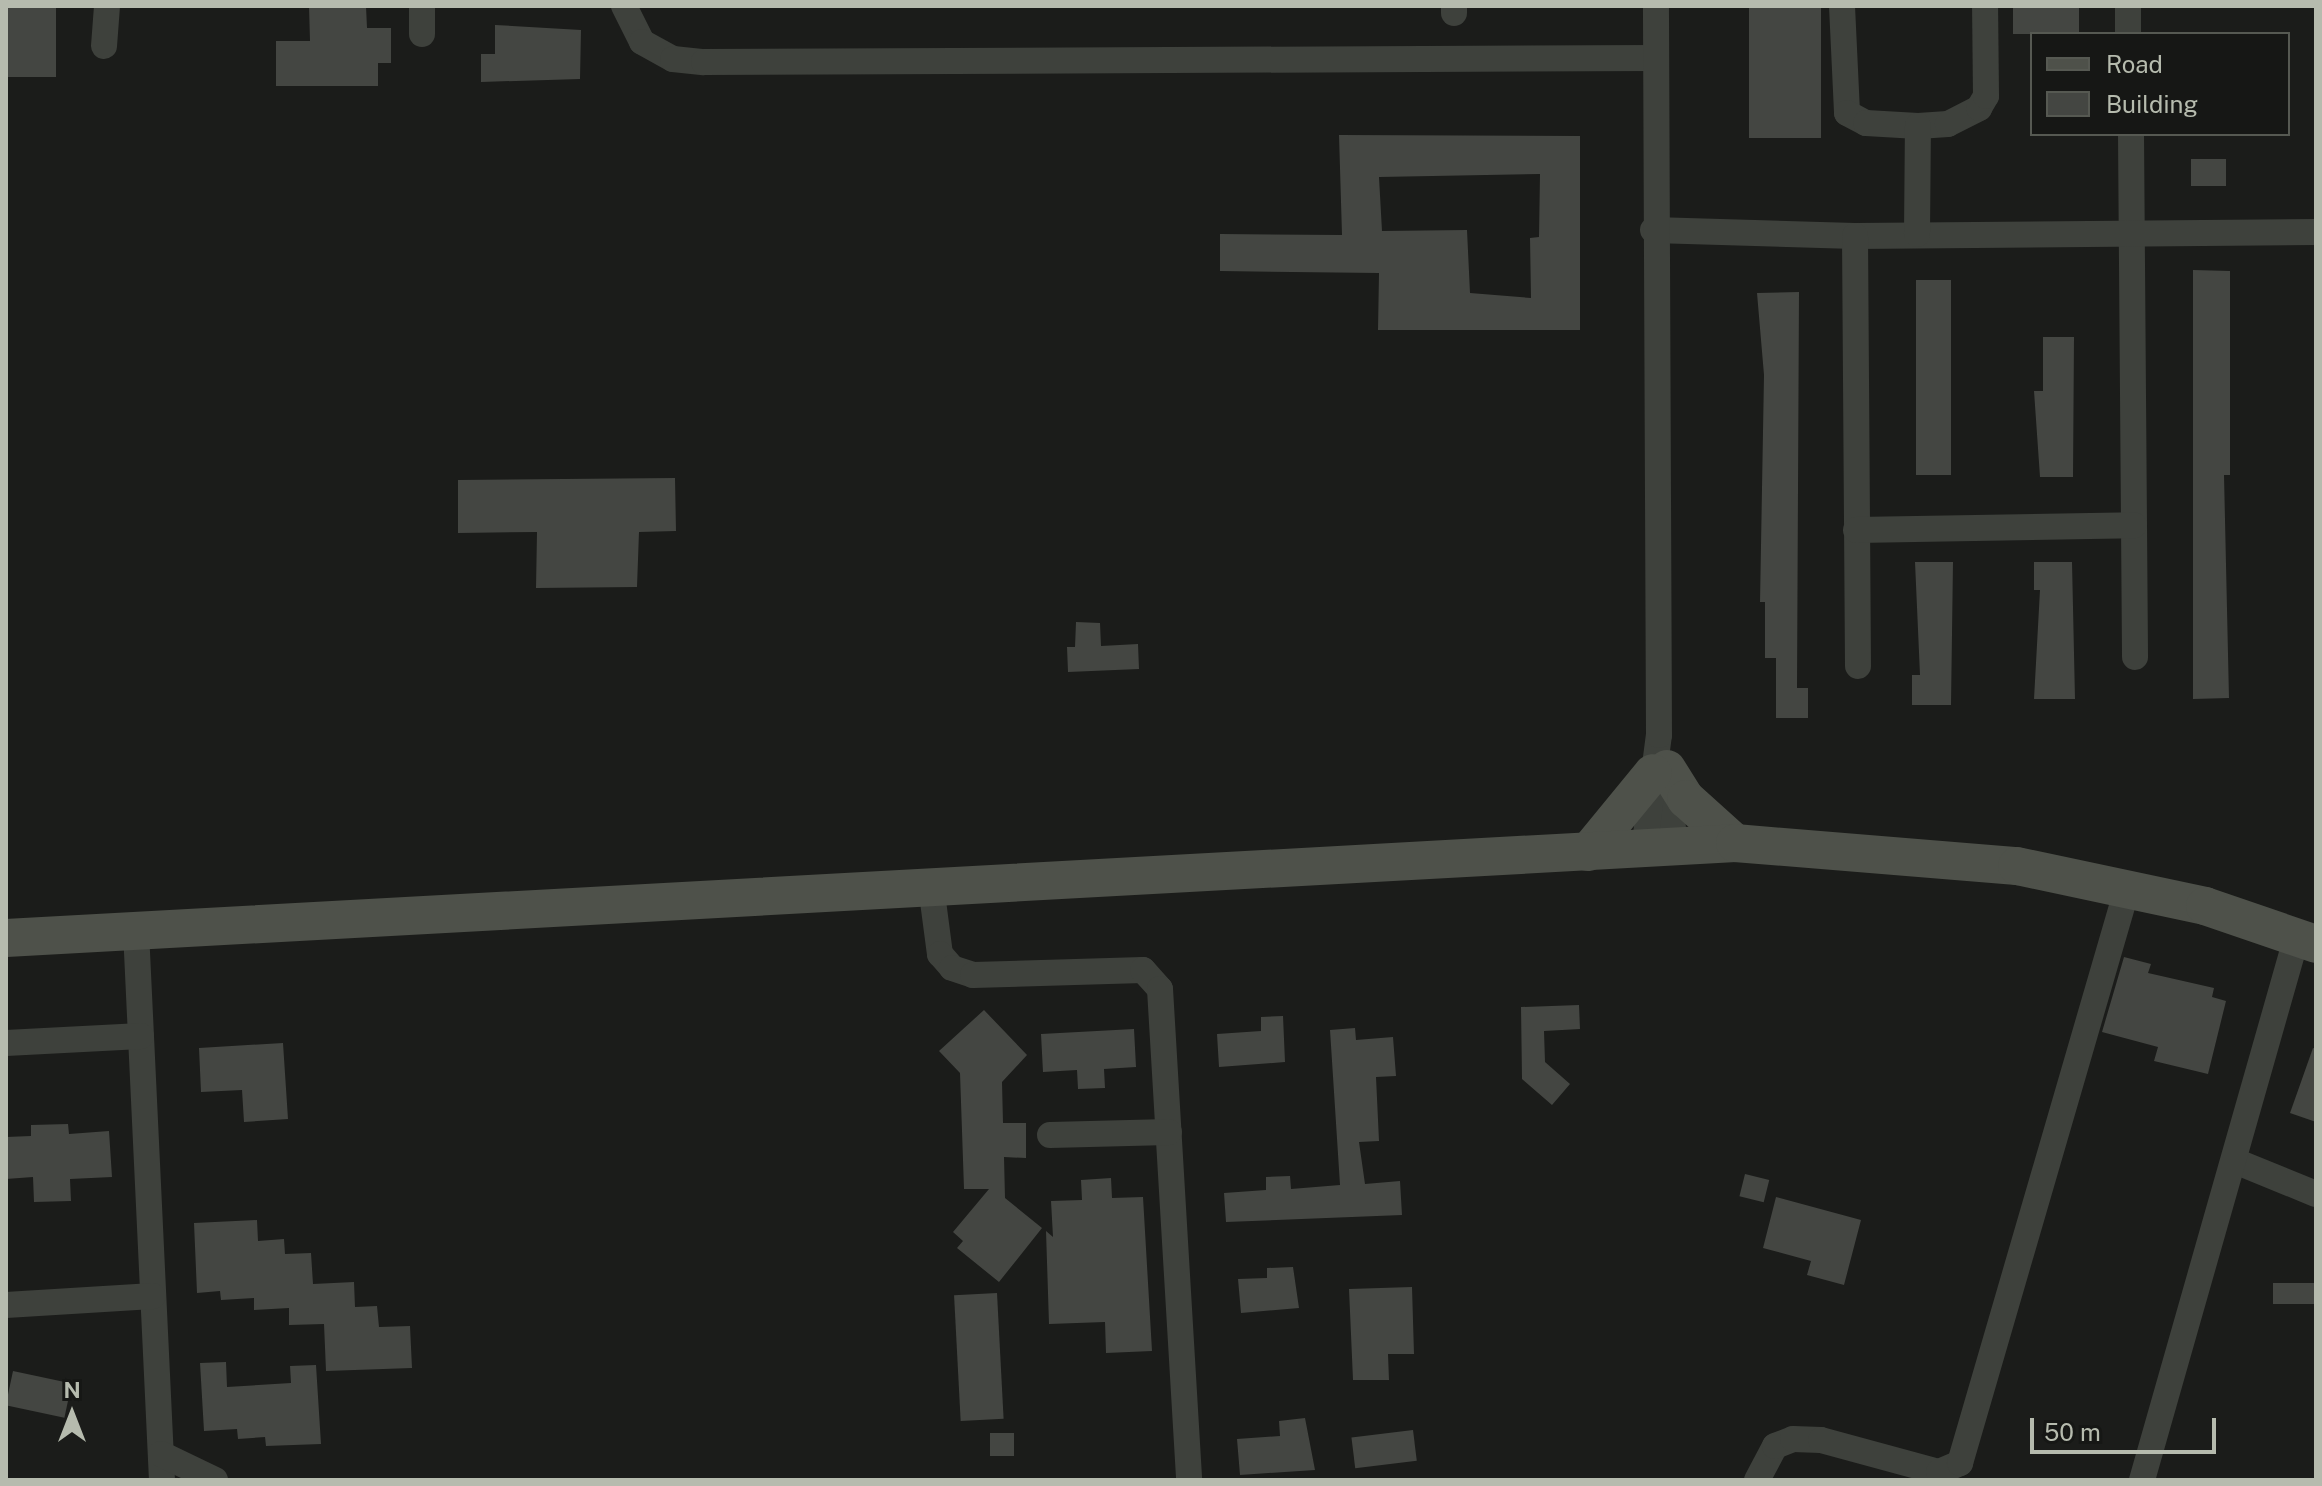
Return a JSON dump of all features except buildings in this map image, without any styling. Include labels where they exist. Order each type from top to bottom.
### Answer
[{"type":"street","points":[[104,46],[107,6]]},
{"type":"street","points":[[422,6],[422,34]]},
{"type":"street","points":[[624,6],[642,42],[673,59],[704,62],[1656,58]]},
{"type":"street","points":[[1656,6],[1653,230],[1660,849]]},
{"type":"street","points":[[1842,6],[1847,113],[1866,123],[1918,126],[1948,124],[1979,108],[1986,96],[1985,6]]},
{"type":"street","points":[[2128,6],[2128,32]]},
{"type":"street","points":[[1917,234],[1918,126]]},
{"type":"street","points":[[2131,136],[2135,657]]},
{"type":"street","points":[[1653,230],[1855,236],[2316,232]]},
{"type":"street","points":[[1855,236],[1858,666]]},
{"type":"street","points":[[1856,530],[2134,525]]},
{"type":"street","points":[[1660,759],[1686,799],[1735,843]]},
{"type":"street","points":[[1588,852],[1660,759]]},
{"type":"street","points":[[6,938],[1735,843],[2017,866],[2128,886],[2307,940],[2235,1161],[2142,1480]]},
{"type":"street","points":[[931,886],[940,954],[952,968],[973,975],[1143,970],[1153,976],[1160,989],[1189,1480]]},
{"type":"street","points":[[1757,1480],[1775,1446],[1793,1439],[1821,1440],[1939,1472],[1960,1463],[2128,886]]},
{"type":"street","points":[[136,931],[162,1467],[215,1480]]},
{"type":"street","points":[[6,1043],[141,1036]]},
{"type":"street","points":[[1050,1135],[1169,1132]]},
{"type":"street","points":[[2235,1161],[2316,1194]]},
{"type":"street","points":[[6,1305],[153,1296]]}]
